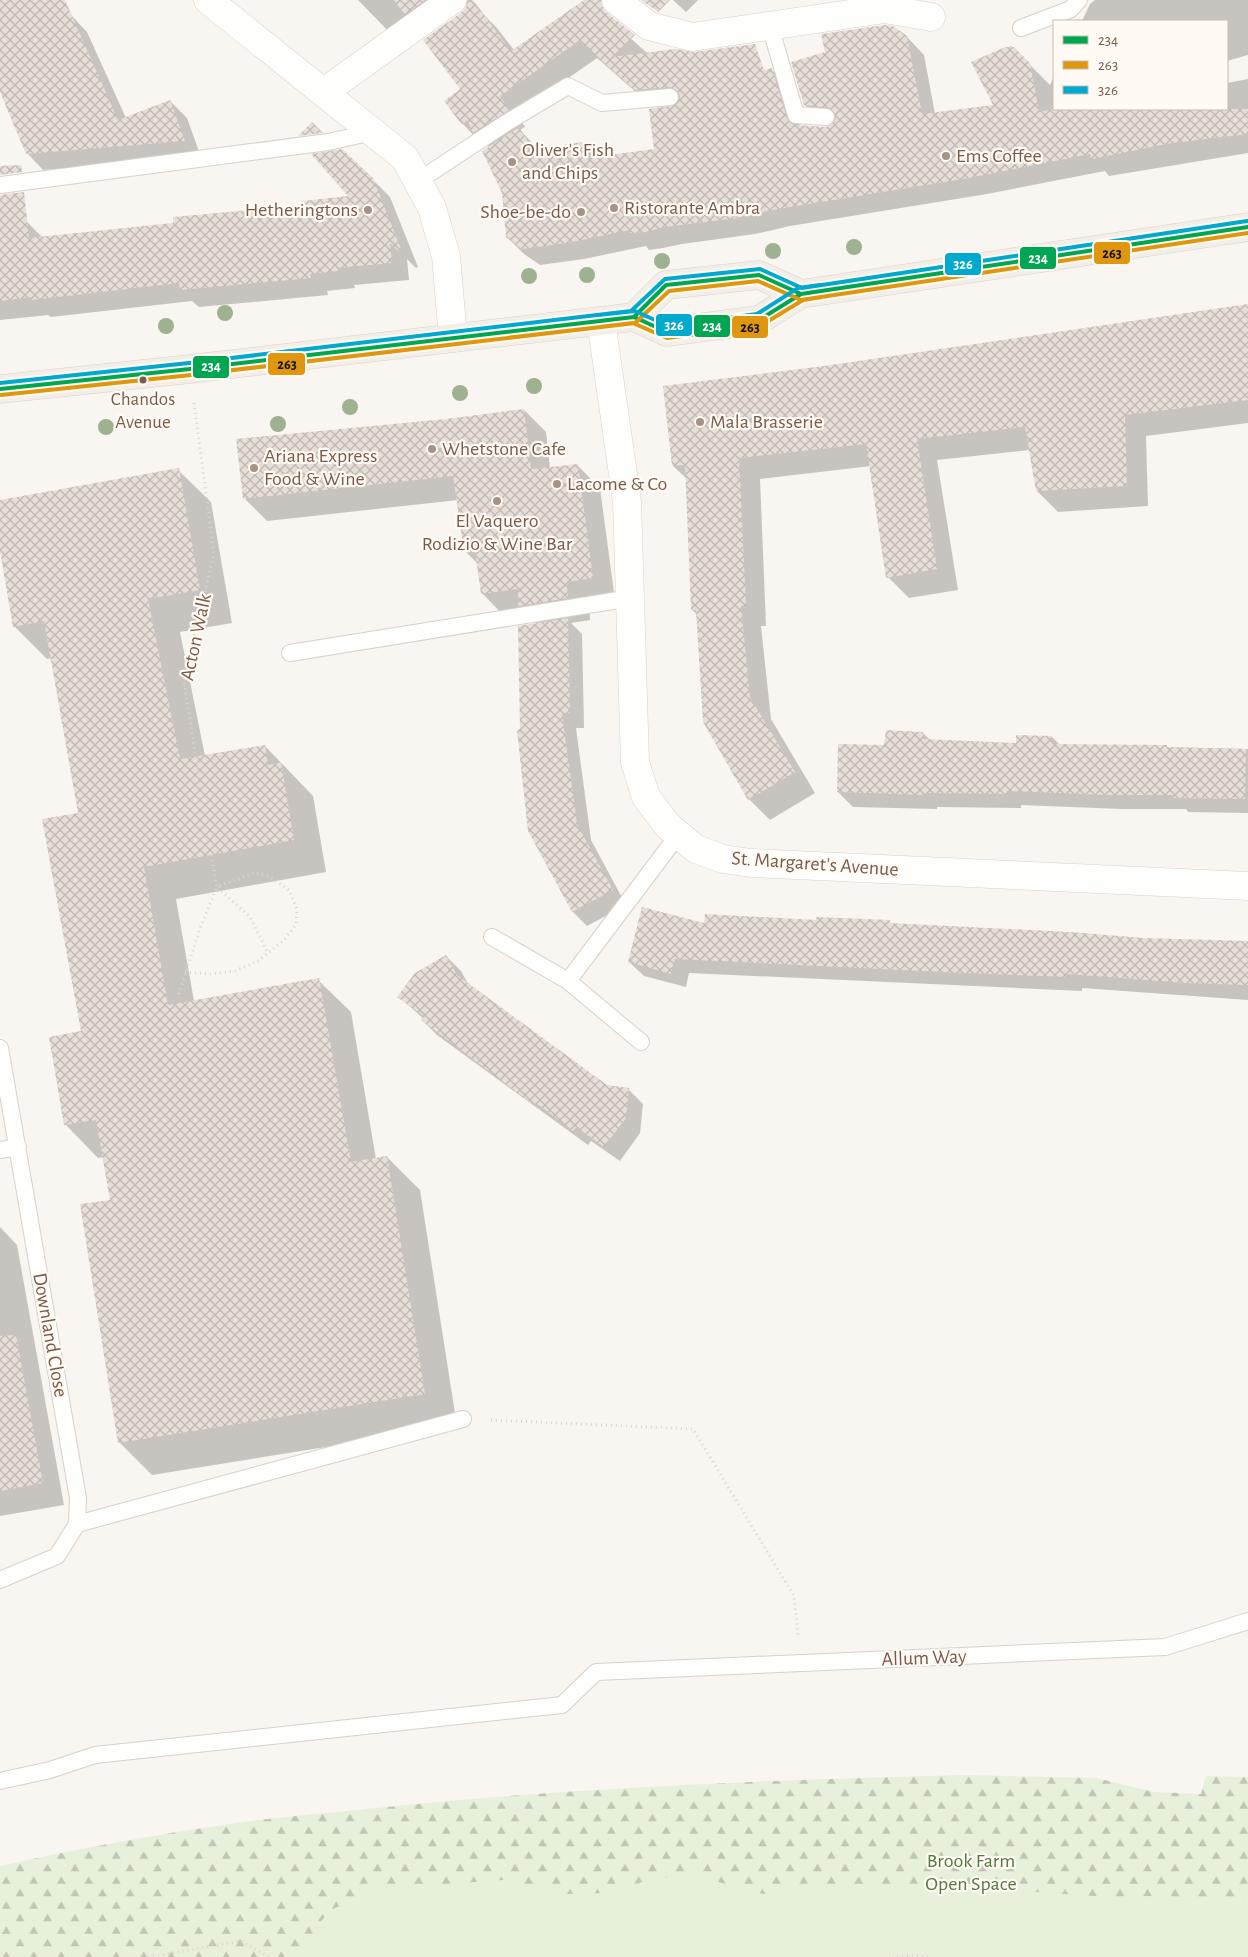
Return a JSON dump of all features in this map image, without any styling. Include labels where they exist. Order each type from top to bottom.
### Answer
[{"type":"main road","points":[[0,389],[190,369],[634,317],[667,332],[759,320],[801,294],[1248,227]]},
{"type":"main road","points":[[634,317],[666,285],[759,275],[801,294]]},
{"type":"street","points":[[208,0],[405,158],[432,208],[446,256],[454,338]]},
{"type":"street","points":[[324,92],[452,0]]},
{"type":"street","points":[[616,0],[649,26],[692,37],[885,9],[931,17]]},
{"type":"street","name":"St. Margaret's Avenue","points":[[601,321],[627,502],[635,762],[646,797],[668,826],[678,835],[696,848],[723,859],[751,863],[1248,886]]},
{"type":"lane","points":[[1021,28],[1071,8],[1078,0]]},
{"type":"lane","points":[[770,26],[796,115],[826,117]]},
{"type":"lane","points":[[418,181],[506,123],[568,86],[602,103],[670,97]]},
{"type":"lane","points":[[0,185],[328,142],[373,132]]},
{"type":"lane","points":[[290,653],[631,598]]},
{"type":"lane","points":[[568,981],[678,835]]},
{"type":"lane","points":[[492,937],[568,981],[640,1042]]},
{"type":"lane","name":"Downland Close","points":[[0,1048],[78,1498],[77,1524]]},
{"type":"lane","points":[[0,1150],[18,1147]]},
{"type":"lane","points":[[0,1580],[56,1556],[77,1524],[463,1419]]},
{"type":"lane","name":"Allum Way","points":[[0,1780],[50,1770],[95,1755],[562,1706],[596,1672],[1165,1647],[1248,1620]]},
{"type":"path","name":"Acton Walk","points":[[190,369],[214,553],[184,681],[201,791]]},
{"type":"path","points":[[179,994],[200,928],[217,887],[212,855]]},
{"type":"path","points":[[185,972],[210,974],[235,971],[258,961],[283,941],[296,926],[297,909],[289,890],[269,876],[254,873],[217,887]]},
{"type":"path","points":[[217,887],[250,917],[268,953]]},
{"type":"path","points":[[463,1419],[692,1429],[794,1596],[800,1663]]},
{"type":"path","points":[[148,1957],[241,1942],[269,1957]]},
{"type":"path","points":[[892,1957],[914,1955],[928,1957]]},
{"type":"green space","name":"Brook Farm Open Space","points":[[965,1775],[1096,1778],[1154,1792],[1201,1794],[1206,1776],[1248,1777],[1248,1902],[1225,1902],[1159,1896],[1110,1897],[912,1884],[848,1884],[800,1887],[764,1894],[684,1874],[642,1882],[608,1893],[565,1894],[503,1880],[378,1889],[333,1909],[321,1921],[305,1945],[288,1957],[0,1957],[0,1866],[86,1848],[281,1817],[441,1802],[665,1786]]},
{"type":"green space","name":"Brook Farm Open Space","points":[[1248,1800],[1248,1957],[0,1957],[0,1869]]},
{"type":"building","points":[[0,0],[65,0],[118,120],[170,100],[185,141],[26,154],[0,92]]},
{"type":"building","points":[[394,0],[425,0],[405,15]]},
{"type":"building","points":[[467,0],[473,0],[511,51],[584,0],[601,0],[606,12],[635,35],[612,57],[675,49],[694,52],[755,44],[764,70],[772,68],[787,118],[790,123],[795,125],[826,127],[834,123],[836,117],[831,108],[804,105],[791,62],[825,52],[821,34],[885,25],[893,26],[907,36],[922,114],[993,105],[971,62],[1005,47],[1014,47],[1030,63],[1039,112],[1053,109],[1248,109],[1248,134],[1172,143],[1091,159],[1090,154],[969,178],[772,210],[738,218],[665,227],[646,232],[630,233],[630,230],[567,243],[522,249],[506,237],[502,193],[482,151],[519,127],[533,150],[582,142],[587,158],[654,149],[649,109],[675,105],[679,101],[680,96],[678,91],[670,87],[635,90],[579,41],[500,96],[509,110],[473,133],[467,120],[462,125],[444,101],[460,89],[423,40],[461,13],[466,7]]},
{"type":"building","points":[[641,0],[670,0],[658,12]]},
{"type":"building","points":[[312,122],[323,133],[298,136]]},
{"type":"building","points":[[342,149],[373,178],[401,249],[398,251],[390,243],[392,263],[337,268],[338,271],[310,274],[311,278],[180,290],[179,283],[32,300],[31,297],[0,301],[0,195],[24,192],[29,238],[173,223],[173,217],[304,205],[303,201],[348,196],[311,154]]},
{"type":"building","points":[[21,165],[22,172],[0,175],[0,166]]},
{"type":"building","points":[[1248,304],[1248,400],[1125,415],[1127,486],[1036,491],[1025,427],[917,439],[937,569],[886,578],[866,444],[739,458],[746,606],[741,606],[750,697],[795,772],[748,800],[703,722],[696,610],[691,610],[685,465],[672,466],[663,386],[824,366]]},
{"type":"building","points":[[524,409],[531,469],[578,464],[593,578],[567,582],[568,598],[518,606],[518,589],[481,594],[475,551],[464,552],[453,476],[243,499],[236,439],[446,419]]},
{"type":"building","points":[[179,468],[200,590],[148,599],[180,759],[265,745],[268,765],[281,762],[294,840],[144,867],[168,1005],[319,978],[351,1162],[387,1156],[425,1394],[118,1443],[80,1204],[110,1200],[96,1120],[64,1125],[49,1037],[81,1031],[42,819],[78,813],[44,621],[13,627],[0,551],[0,500]]},
{"type":"building","points":[[568,618],[570,713],[562,714],[577,824],[613,890],[572,912],[528,831],[517,730],[520,729],[518,626]]},
{"type":"building","points":[[886,730],[923,732],[923,739],[1016,743],[1016,735],[1052,736],[1052,744],[1167,745],[1167,747],[1246,749],[1245,799],[1172,798],[1172,795],[1106,795],[1007,791],[1007,794],[922,793],[922,795],[837,792],[838,744],[884,745]]},
{"type":"building","points":[[642,907],[704,923],[705,914],[816,920],[816,917],[890,920],[890,923],[1070,932],[1143,938],[1248,941],[1248,985],[1185,983],[1067,974],[1067,977],[675,959],[671,974],[628,962]]},
{"type":"building","points":[[446,955],[457,975],[607,1085],[629,1088],[626,1118],[604,1147],[576,1127],[573,1131],[536,1103],[534,1105],[421,1020],[424,1016],[397,997],[415,973]]},
{"type":"building","points":[[16,1335],[43,1483],[0,1491],[0,1336]]},
{"type":"transit line","name":"326","points":[[0,383],[189,363],[631,311],[665,279],[760,269],[802,288],[1247,221]]},
{"type":"transit line","name":"234","points":[[0,389],[190,369],[634,317],[666,285],[759,275],[801,294],[1248,227]]},
{"type":"transit line","name":"263","points":[[1,395],[191,375],[635,323],[669,291],[758,281],[801,300],[1248,233]]},
{"type":"transit line","name":"326","points":[[598,315],[635,311],[668,326],[757,314],[798,288],[820,285]]},
{"type":"transit line","name":"234","points":[[599,321],[634,317],[667,332],[759,320],[801,294],[821,291]]},
{"type":"transit line","name":"263","points":[[600,327],[633,323],[667,338],[760,326],[803,300],[822,297]]},
{"type":"place","name":"Ems Coffee","points":[[946,156]]},
{"type":"place","name":"Oliver's Fish and Chips","points":[[512,162]]},
{"type":"place","name":"Ristorante Ambra","points":[[614,208]]},
{"type":"place","name":"Hetheringtons","points":[[368,210]]},
{"type":"place","name":"Shoe-be-do","points":[[581,212]]},
{"type":"place","name":"Chandos Avenue","points":[[143,380]]},
{"type":"place","name":"Mala Brasserie","points":[[700,422]]},
{"type":"place","name":"Whetstone Cafe","points":[[432,449]]},
{"type":"place","name":"Ariana Express Food & Wine","points":[[254,468]]},
{"type":"place","name":"Lacome & Co","points":[[557,484]]},
{"type":"place","name":"El Vaquero Rodizio & Wine Bar","points":[[497,501]]}]
